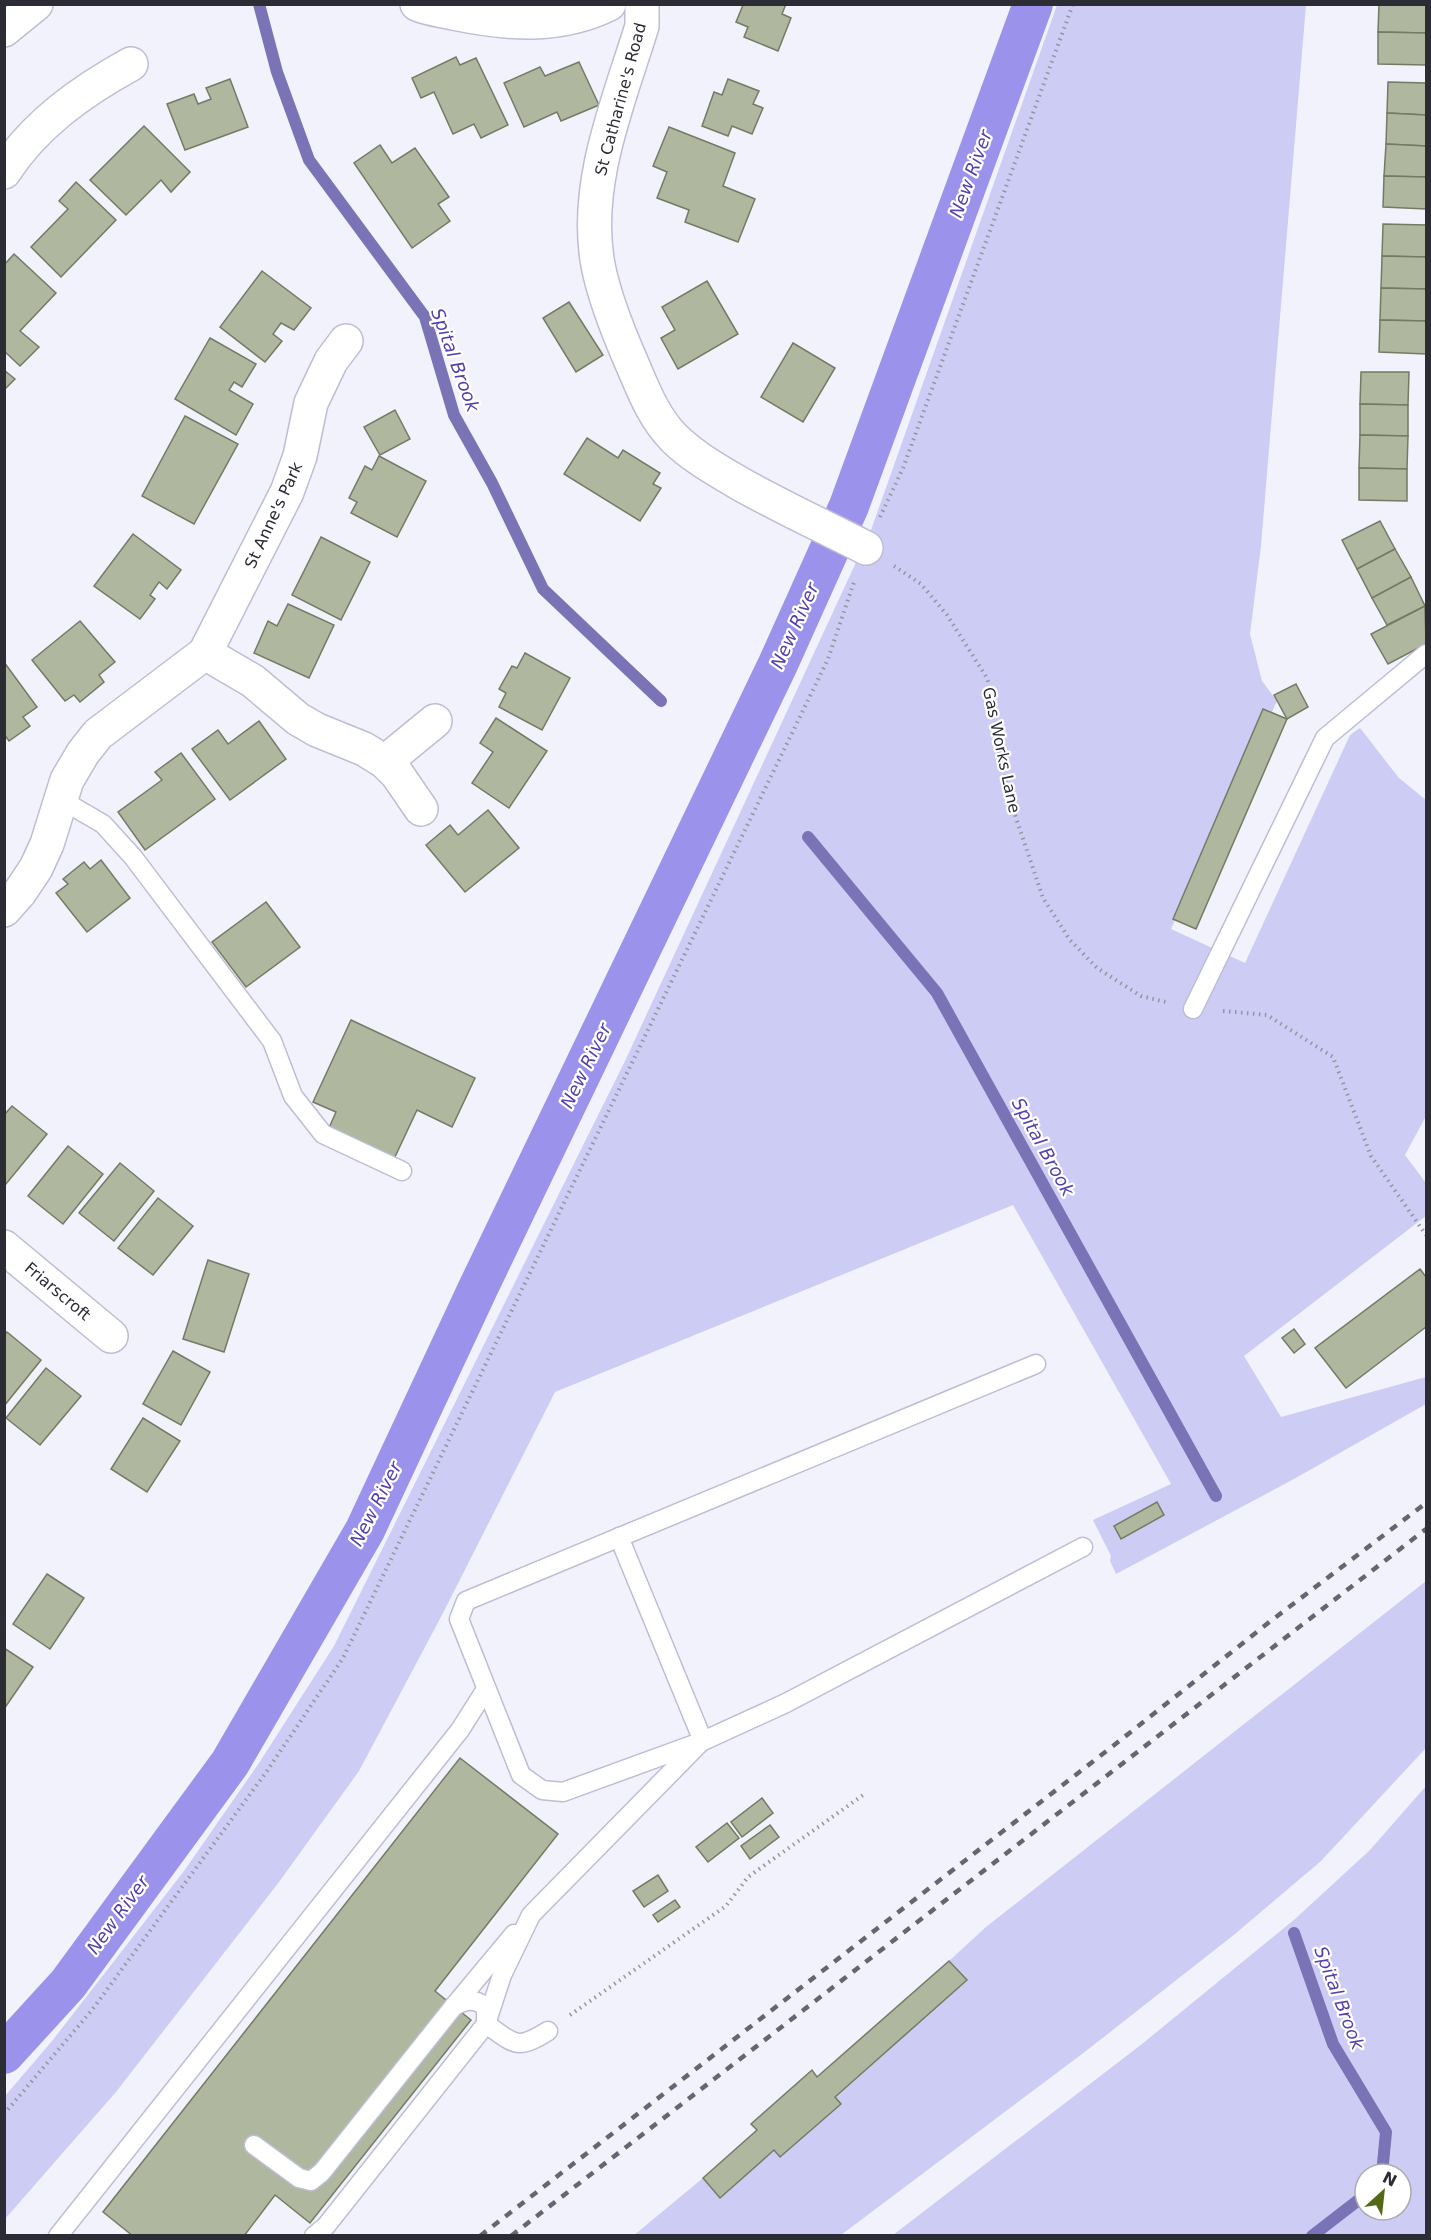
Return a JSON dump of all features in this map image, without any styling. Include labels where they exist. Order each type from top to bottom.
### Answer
[{"type":"street","points":[[4,30],[36,4]]},
{"type":"street","points":[[417,4],[492,21],[542,22],[565,20],[609,4]]},
{"type":"street","name":"St Catharine's Road","points":[[642,4],[642,26],[603,152],[599,175],[595,243],[599,272],[624,345],[650,403],[673,437],[711,466],[754,492],[866,548]]},
{"type":"street","points":[[4,172],[22,146],[58,113],[91,85],[130,64]]},
{"type":"street","name":"St Anne's Park","points":[[4,910],[36,868],[47,844],[60,800],[72,771],[83,753],[99,734],[206,653],[287,492],[300,456],[311,403],[331,361],[346,341]]},
{"type":"street","points":[[206,653],[253,681],[298,719],[317,730],[364,749],[385,762],[397,774],[421,809]]},
{"type":"street","points":[[385,762],[435,721]]},
{"type":"street","name":"Friarscroft","points":[[4,1247],[111,1336]]},
{"type":"lane","points":[[1193,1009],[1325,738],[1426,654]]},
{"type":"lane","points":[[60,800],[103,824],[133,857],[272,1041],[293,1096],[323,1134],[402,1171]]},
{"type":"lane","points":[[1036,1364],[466,1601],[459,1619],[521,1775],[542,1790],[563,1792],[703,1741],[807,1693],[1083,1547]]},
{"type":"lane","points":[[619,1537],[703,1741]]},
{"type":"lane","points":[[58,2235],[460,1730],[486,1689]]},
{"type":"lane","points":[[254,2145],[299,2178],[311,2181],[322,2172],[454,2006],[531,1915],[703,1741]]},
{"type":"lane","points":[[314,2235],[326,2226],[486,2024],[502,1975],[531,1915]]},
{"type":"lane","points":[[454,2006],[468,2000],[477,2001],[486,2007],[486,2024]]},
{"type":"lane","points":[[486,2024],[514,2044],[528,2043],[548,2031]]},
{"type":"path","points":[[4,2114],[99,2001],[267,1771],[344,1658],[828,659],[866,548],[903,468],[1073,4]]},
{"type":"path","name":"Gas Works Lane","points":[[866,548],[921,584],[947,615],[987,678],[995,707],[999,750],[1012,806],[1043,898],[1070,940],[1097,968],[1141,996],[1193,1009],[1267,1015],[1332,1057],[1371,1156],[1426,1235]]},
{"type":"path","points":[[548,2031],[726,1906],[748,1877],[866,1793]]},
{"type":"shaded area","points":[[1057,5],[1306,5],[1261,546],[1250,634],[1262,681],[1277,701],[1171,929],[1245,963],[1350,735],[1360,728],[1399,778],[1426,800],[1426,1116],[1405,1155],[1426,1183],[1426,1216],[1244,1356],[1281,1417],[1426,1377],[1426,1404],[1294,1479],[1116,1574],[1110,1561],[1111,1556],[1093,1520],[1171,1484],[1013,1205],[555,1392],[442,1615],[359,1771],[279,1882],[116,2092],[5,2219],[5,2096],[52,2041],[184,1871],[259,1763],[334,1646],[625,1061],[871,530]]},
{"type":"shaded area","points":[[1426,1581],[1426,1748],[1321,1861],[1235,1934],[1086,2051],[841,2235],[633,2236],[703,2178],[720,2198],[774,2150],[780,2157],[835,2097],[967,1980],[949,1961],[986,1927]]},
{"type":"shaded area","points":[[1426,1786],[1426,2235],[893,2235],[1142,2044],[1295,1919],[1370,1850]]},
{"type":"building","points":[[742,4],[786,4],[782,14],[791,18],[778,51],[744,37],[748,27],[736,22]]},
{"type":"building","points":[[1379,4],[1426,4],[1426,33],[1378,32]]},
{"type":"building","points":[[1378,32],[1426,33],[1426,65],[1378,64]]},
{"type":"building","points":[[456,57],[460,65],[476,58],[508,125],[481,138],[474,124],[453,134],[434,92],[421,98],[412,78]]},
{"type":"building","points":[[579,62],[599,105],[561,121],[557,112],[524,127],[504,83],[540,67],[545,76]]},
{"type":"building","points":[[230,79],[248,127],[185,150],[167,104],[194,94],[198,104],[211,99],[206,88]]},
{"type":"building","points":[[728,79],[759,91],[753,104],[763,108],[752,134],[732,126],[728,136],[702,126],[714,92],[722,95]]},
{"type":"building","points":[[1388,82],[1426,83],[1426,115],[1387,113]]},
{"type":"building","points":[[1387,113],[1426,115],[1426,146],[1386,144]]},
{"type":"building","points":[[144,126],[190,172],[171,192],[161,180],[126,215],[90,180]]},
{"type":"building","points":[[669,127],[735,153],[723,186],[755,199],[738,242],[685,222],[689,210],[657,198],[667,172],[653,166]]},
{"type":"building","points":[[1386,144],[1426,146],[1426,177],[1384,176]]},
{"type":"building","points":[[380,145],[392,163],[415,148],[449,197],[438,204],[450,221],[412,248],[354,163]]},
{"type":"building","points":[[1384,176],[1426,177],[1426,209],[1383,207]]},
{"type":"building","points":[[76,182],[116,220],[61,277],[31,247],[68,209],[59,201]]},
{"type":"building","points":[[1383,224],[1426,225],[1426,257],[1382,256]]},
{"type":"building","points":[[14,254],[56,293],[20,331],[39,347],[20,366],[4,351],[4,265]]},
{"type":"building","points":[[1382,256],[1426,257],[1426,289],[1381,288]]},
{"type":"building","points":[[262,271],[311,308],[294,330],[281,323],[273,334],[282,341],[265,362],[220,327]]},
{"type":"building","points":[[707,281],[738,334],[678,369],[661,338],[675,330],[662,307]]},
{"type":"building","points":[[1381,288],[1426,289],[1426,321],[1380,320]]},
{"type":"building","points":[[569,302],[603,355],[576,372],[543,318]]},
{"type":"building","points":[[1380,320],[1426,321],[1426,354],[1379,352]]},
{"type":"building","points":[[210,338],[256,364],[242,387],[234,382],[229,390],[253,404],[236,435],[175,399]]},
{"type":"building","points":[[793,343],[835,368],[803,422],[761,397]]},
{"type":"building","points":[[4,370],[15,379],[4,390]]},
{"type":"building","points":[[1361,372],[1409,372],[1408,405],[1360,404]]},
{"type":"building","points":[[1360,404],[1408,405],[1408,436],[1360,435]]},
{"type":"building","points":[[395,410],[410,439],[380,455],[364,427]]},
{"type":"building","points":[[185,416],[238,444],[194,524],[142,496]]},
{"type":"building","points":[[1360,435],[1408,436],[1407,469],[1359,468]]},
{"type":"building","points":[[587,438],[618,458],[623,450],[660,473],[653,484],[661,488],[640,521],[564,474]]},
{"type":"building","points":[[379,456],[426,481],[397,537],[351,513],[357,502],[349,498],[365,466],[372,470]]},
{"type":"building","points":[[1359,468],[1407,469],[1407,501],[1359,500]]},
{"type":"building","points":[[1380,521],[1395,549],[1357,569],[1342,540]]},
{"type":"building","points":[[133,534],[181,570],[167,589],[159,582],[150,595],[155,599],[140,619],[94,586]]},
{"type":"building","points":[[321,537],[370,562],[341,620],[292,595]]},
{"type":"building","points":[[1395,549],[1411,577],[1372,598],[1357,569]]},
{"type":"building","points":[[1411,577],[1425,606],[1387,625],[1372,598]]},
{"type":"building","points":[[288,604],[334,625],[309,678],[254,653],[268,621],[277,626]]},
{"type":"building","points":[[1425,606],[1426,644],[1388,664],[1371,634]]},
{"type":"building","points":[[80,621],[115,662],[99,675],[104,682],[80,702],[74,695],[65,701],[32,660]]},
{"type":"building","points":[[525,653],[570,678],[542,730],[499,707],[506,693],[499,689],[512,666],[517,668]]},
{"type":"building","points":[[4,662],[37,707],[23,717],[30,726],[9,741],[4,734]]},
{"type":"building","points":[[1296,684],[1308,707],[1287,719],[1274,695]]},
{"type":"building","points":[[1263,709],[1287,719],[1196,929],[1173,919]]},
{"type":"building","points":[[496,718],[547,751],[509,808],[472,783],[493,752],[480,743]]},
{"type":"building","points":[[259,721],[286,759],[230,800],[192,749],[218,730],[228,744]]},
{"type":"building","points":[[181,753],[215,799],[145,850],[118,812],[162,780],[155,772]]},
{"type":"building","points":[[488,810],[519,848],[465,892],[426,845],[450,825],[458,835]]},
{"type":"building","points":[[101,860],[130,898],[87,932],[56,893],[68,884],[63,879],[84,862],[90,869]]},
{"type":"building","points":[[266,902],[300,947],[246,987],[212,942]]},
{"type":"building","points":[[351,1020],[475,1078],[452,1127],[417,1110],[394,1159],[329,1128],[336,1112],[313,1102]]},
{"type":"building","points":[[12,1106],[47,1134],[6,1184],[4,1182],[4,1115]]},
{"type":"building","points":[[68,1146],[103,1174],[63,1224],[28,1196]]},
{"type":"building","points":[[120,1163],[154,1191],[114,1241],[79,1213]]},
{"type":"building","points":[[158,1198],[193,1226],[153,1275],[118,1248]]},
{"type":"building","points":[[208,1260],[249,1274],[224,1352],[183,1339]]},
{"type":"building","points":[[1420,1269],[1426,1277],[1426,1327],[1346,1388],[1315,1348]]},
{"type":"building","points":[[1294,1329],[1305,1344],[1294,1353],[1282,1338]]},
{"type":"building","points":[[7,1332],[41,1360],[4,1406],[4,1335]]},
{"type":"building","points":[[173,1351],[210,1372],[181,1425],[143,1404]]},
{"type":"building","points":[[46,1368],[81,1396],[40,1445],[6,1418]]},
{"type":"building","points":[[143,1418],[180,1441],[147,1492],[111,1469]]},
{"type":"building","points":[[1157,1502],[1164,1515],[1121,1539],[1114,1526]]},
{"type":"building","points":[[47,1574],[84,1598],[50,1649],[13,1624]]},
{"type":"building","points":[[4,1648],[33,1667],[4,1709]]},
{"type":"building","points":[[460,1758],[558,1834],[435,1991],[471,2020],[310,2223],[275,2195],[244,2236],[133,2236],[103,2212]]},
{"type":"building","points":[[762,1798],[773,1813],[742,1837],[731,1822]]},
{"type":"building","points":[[727,1823],[739,1838],[708,1862],[696,1847]]},
{"type":"building","points":[[770,1825],[779,1837],[750,1859],[741,1846]]},
{"type":"building","points":[[658,1875],[668,1891],[644,1907],[633,1891]]},
{"type":"building","points":[[675,1900],[680,1907],[658,1922],[653,1915]]},
{"type":"building","points":[[949,1961],[967,1980],[835,2097],[841,2104],[780,2157],[774,2150],[720,2198],[703,2178],[757,2130],[751,2124],[812,2070],[817,2077]]},
{"type":"waterway","name":"Spital Brook","points":[[259,4],[277,72],[309,160],[425,317],[454,415],[492,483],[543,589],[661,701]]},
{"type":"waterway","name":"New River","points":[[4,2054],[68,1984],[230,1763],[365,1530],[479,1286],[778,664],[849,506],[1033,4]]},
{"type":"waterway","name":"Spital Brook","points":[[808,837],[937,993],[1216,1496]]},
{"type":"waterway","name":"Spital Brook","points":[[1294,1933],[1333,2044],[1386,2132],[1383,2162]]},
{"type":"waterway","name":"Spital Brook","points":[[1312,2236],[1353,2204]]},
{"type":"railway","points":[[480,2236],[1113,1746],[1272,1620],[1426,1503]]},
{"type":"railway","points":[[511,2236],[1426,1529]]}]
